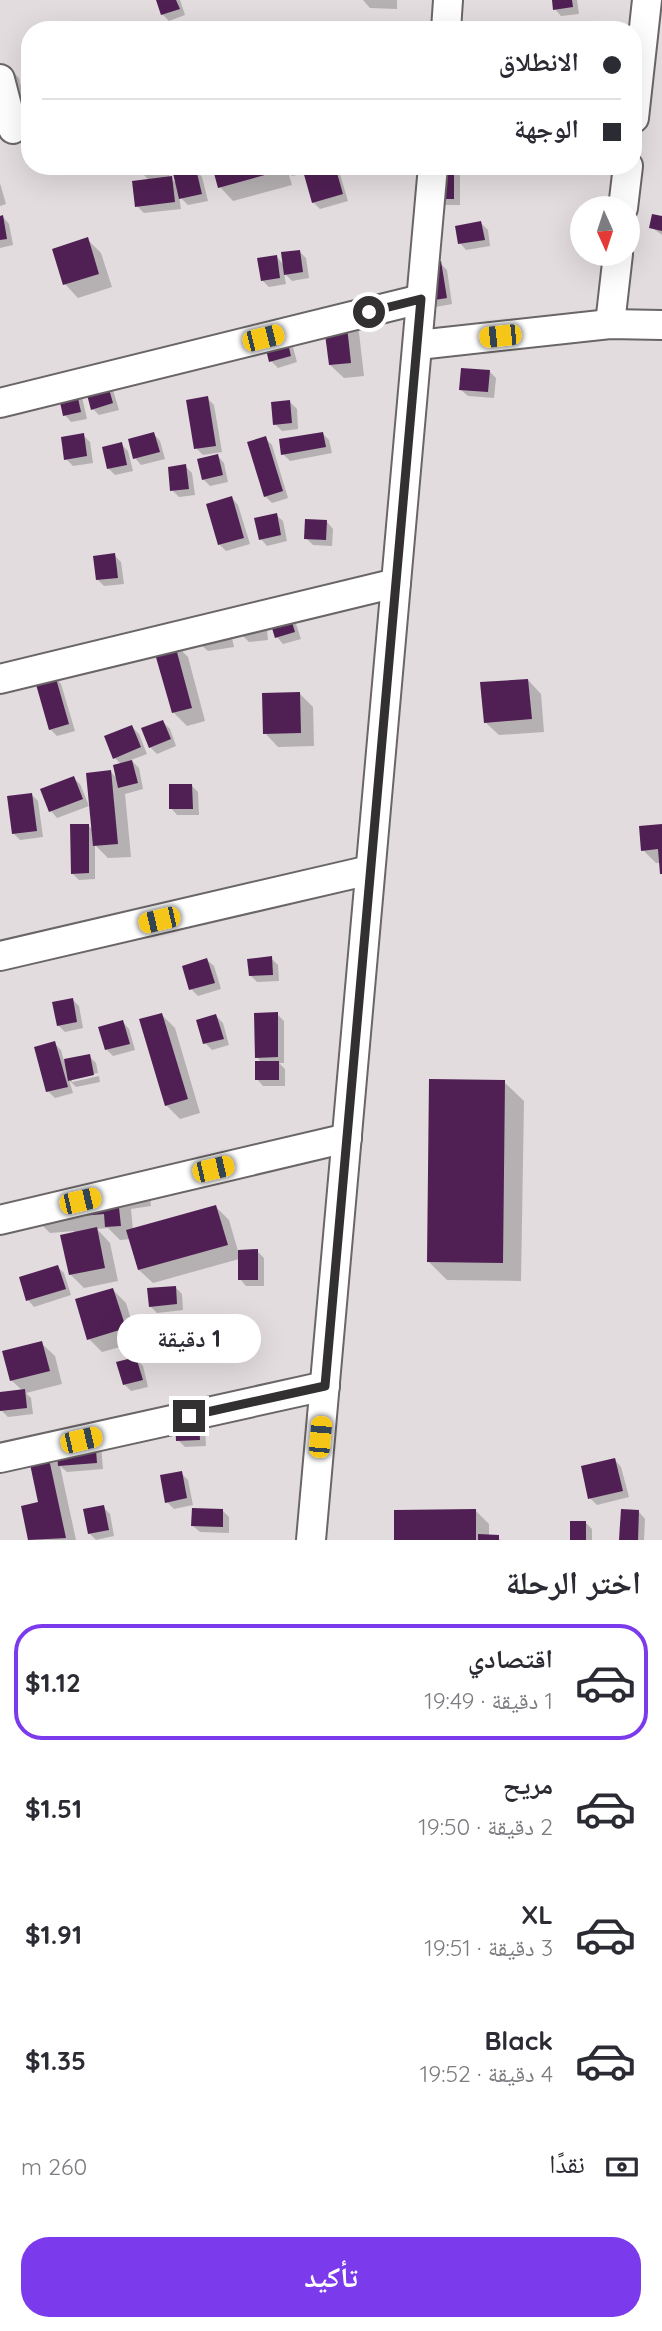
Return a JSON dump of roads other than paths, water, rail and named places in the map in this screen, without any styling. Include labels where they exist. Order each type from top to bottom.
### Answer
[{"type":"street","points":[[642,45],[647,0]]},
{"type":"street","points":[[0,79],[14,129]]},
{"type":"street","points":[[311,1540],[432,175]]},
{"type":"street","points":[[624,196],[627,175]]},
{"type":"street","points":[[610,324],[617,266]]},
{"type":"street","points":[[0,403],[421,299]]},
{"type":"street","points":[[418,345],[610,324],[662,325]]},
{"type":"street","points":[[0,680],[396,583]]},
{"type":"street","points":[[0,956],[370,870]]},
{"type":"street","points":[[0,1220],[347,1138]]},
{"type":"street","points":[[0,1458],[325,1386]]}]
